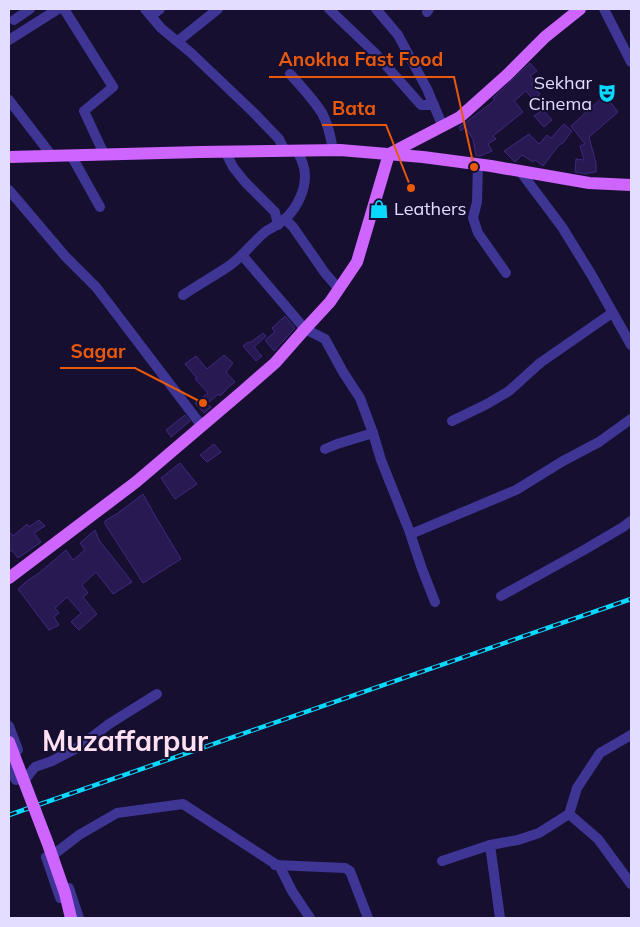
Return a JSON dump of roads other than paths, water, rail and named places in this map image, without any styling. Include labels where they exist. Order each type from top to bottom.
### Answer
[{"type":"main road","points":[[9,578],[136,482],[275,363],[330,302],[357,262],[389,154],[460,117],[507,75],[545,37],[580,9]]},
{"type":"main road","points":[[9,157],[333,150],[423,157],[478,164],[589,183],[631,185]]},
{"type":"main road","points":[[9,572],[136,476],[235,391],[244,390]]},
{"type":"main road","points":[[9,584],[142,485],[242,400],[244,390]]},
{"type":"main road","points":[[9,742],[48,844],[72,918]]},
{"type":"street","points":[[14,20],[30,9]]},
{"type":"street","points":[[9,40],[58,9]]},
{"type":"street","points":[[64,9],[113,87],[84,111],[104,154]]},
{"type":"street","points":[[160,9],[148,12],[162,28],[190,52],[303,162],[306,175],[304,188],[297,204],[282,222],[266,232],[229,266],[183,295]]},
{"type":"street","points":[[178,41],[218,9]]},
{"type":"street","points":[[329,9],[375,53],[421,105],[434,105]]},
{"type":"street","points":[[376,9],[398,35],[427,89],[442,127]]},
{"type":"street","points":[[604,9],[631,62]]},
{"type":"street","points":[[290,74],[322,114],[330,134],[333,150]]},
{"type":"street","points":[[9,100],[52,156]]},
{"type":"street","points":[[225,151],[233,167],[245,182],[275,212],[282,222],[293,227],[325,273],[339,289]]},
{"type":"street","points":[[71,155],[100,206]]},
{"type":"street","points":[[478,164],[477,202],[473,218],[478,233],[506,273]]},
{"type":"street","points":[[520,171],[562,227],[631,345]]},
{"type":"street","points":[[9,190],[65,256],[96,287],[198,421]]},
{"type":"street","points":[[242,255],[305,328],[324,339],[342,372],[360,398],[381,460],[411,534],[435,602]]},
{"type":"street","points":[[452,421],[488,404],[509,391],[540,363],[612,313]]},
{"type":"street","points":[[411,534],[516,490],[563,461],[599,442],[631,419]]},
{"type":"street","points":[[325,449],[373,433]]},
{"type":"street","points":[[501,596],[584,550],[631,521]]},
{"type":"street","points":[[9,759],[11,776],[16,780],[27,777],[35,767],[52,761],[75,749],[108,724],[157,694]]},
{"type":"street","points":[[9,726],[27,777]]},
{"type":"street","points":[[442,861],[490,845],[518,840],[539,833],[569,814],[577,788],[600,754],[631,735]]},
{"type":"street","points":[[65,918],[62,903],[46,857],[57,852],[79,835],[117,813],[183,804],[280,867],[292,891],[310,918]]},
{"type":"street","points":[[569,814],[598,839],[631,884]]},
{"type":"street","points":[[490,845],[500,918]]},
{"type":"street","points":[[57,852],[79,918]]},
{"type":"street","points":[[275,865],[345,868],[350,871],[368,918]]},
{"type":"railway","points":[[9,815],[631,599]]},
{"type":"place","name":"Sekhar Cinema","points":[[607,93]]},
{"type":"place","name":"Anokha Fast Food","points":[[474,167]]},
{"type":"place","name":"Bata","points":[[411,188]]},
{"type":"place","name":"Leathers","points":[[379,209]]},
{"type":"place","name":"Sagar","points":[[203,403]]},
{"type":"district","name":"Muzaffarpur","points":[[125,741]]}]
